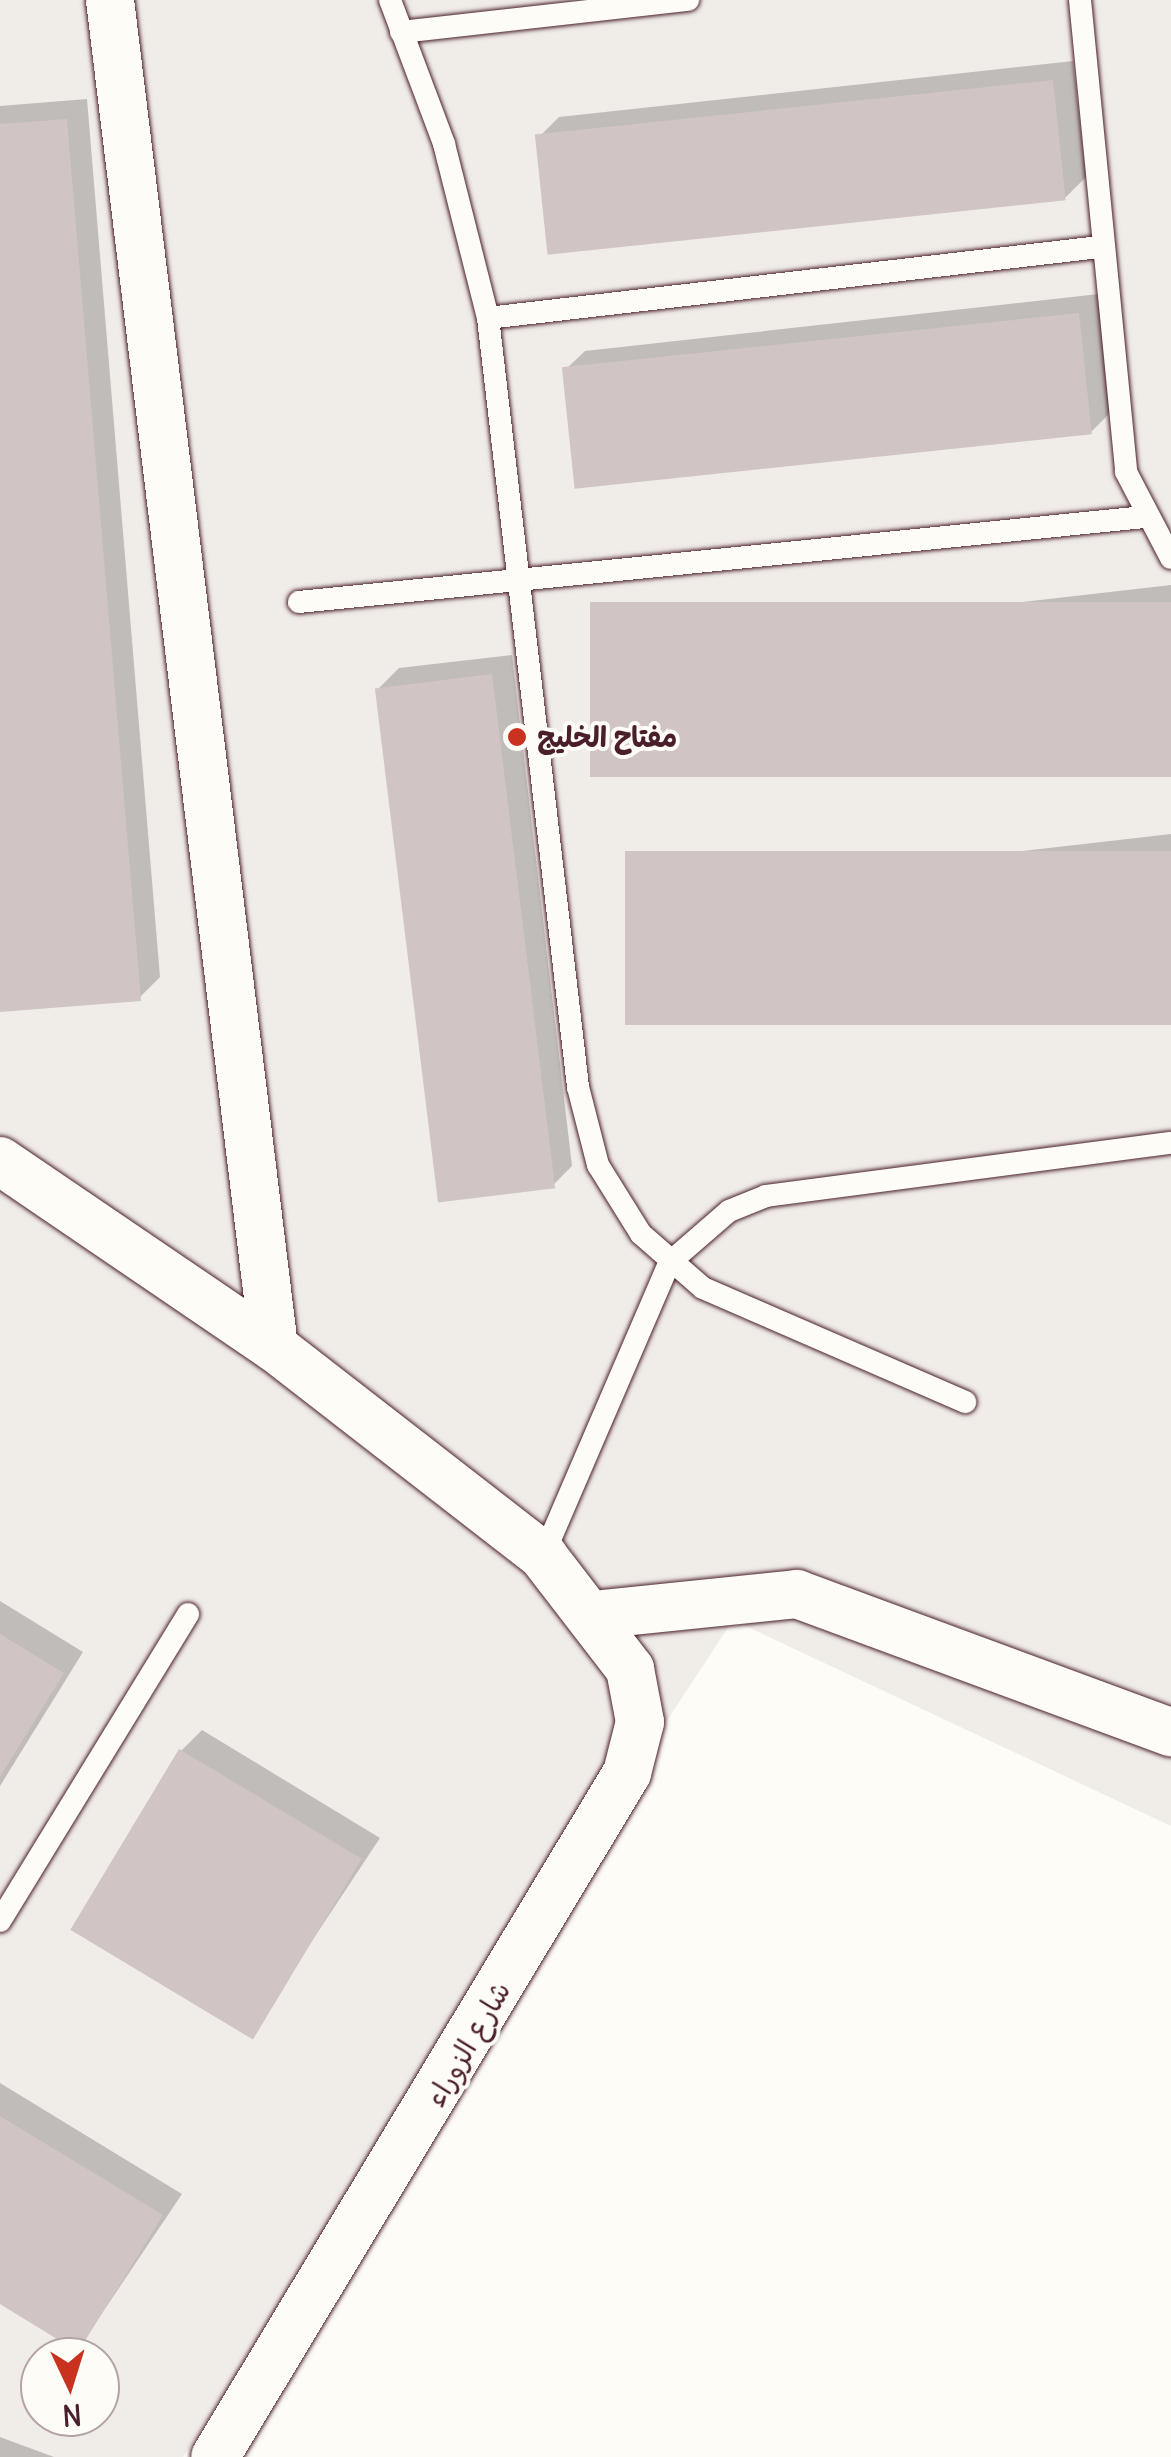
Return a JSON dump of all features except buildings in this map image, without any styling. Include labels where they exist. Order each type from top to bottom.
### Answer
[{"type":"street","points":[[110,0],[274,1347]]},
{"type":"street","name":"شارع الزوراء","points":[[0,1161],[274,1347],[543,1556],[594,1616],[630,1668],[640,1722],[627,1774],[215,2457]]},
{"type":"street","points":[[594,1616],[797,1594],[1171,1732]]},
{"type":"lane","points":[[390,0],[444,144],[488,318],[585,1126],[617,1201],[669,1263],[741,1309],[965,1402]]},
{"type":"lane","points":[[401,32],[688,0]]},
{"type":"lane","points":[[1080,0],[1100,246],[1126,472],[1144,517],[1171,558]]},
{"type":"lane","points":[[488,318],[1100,246]]},
{"type":"lane","points":[[299,602],[1144,517]]},
{"type":"lane","points":[[543,1556],[669,1263],[718,1218],[766,1196],[1171,1143]]},
{"type":"lane","points":[[0,1920],[188,1614]]},
{"type":"shaded area","points":[[0,0],[1171,0],[1171,1826],[733,1620],[183,2457],[0,2457]]},
{"type":"place","name":"مفتاح الخليج","points":[[517,737]]}]
